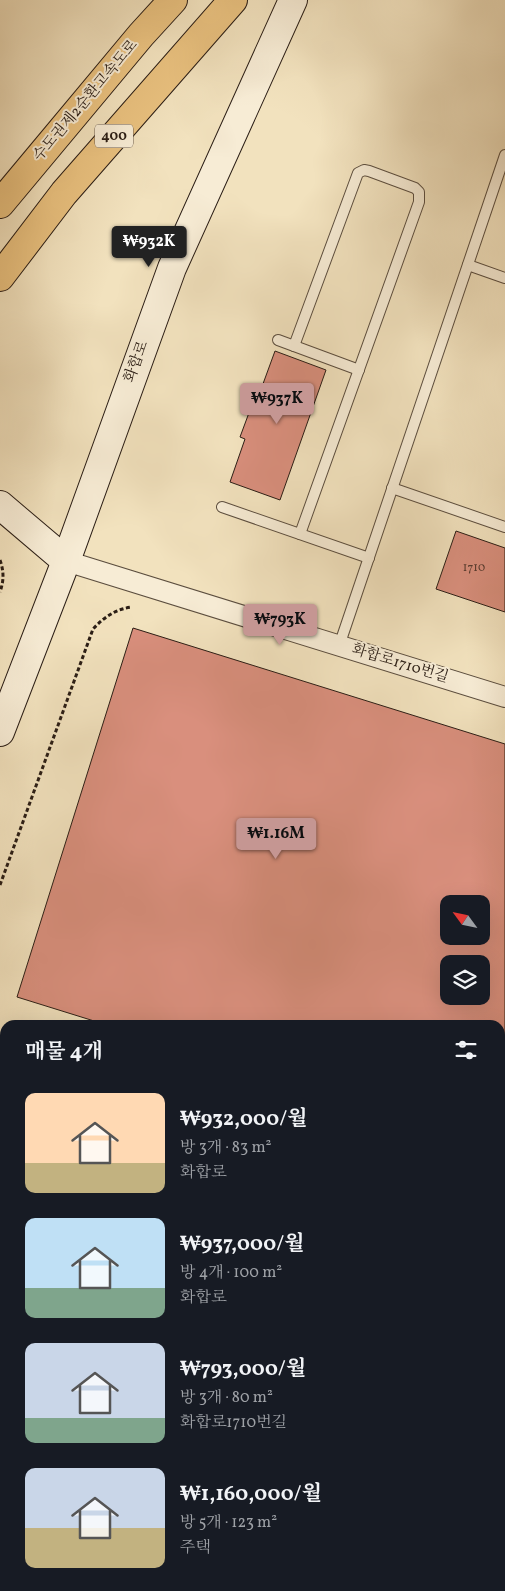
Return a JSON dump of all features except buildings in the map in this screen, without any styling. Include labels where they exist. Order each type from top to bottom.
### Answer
[{"type":"highway","name":"수도권제2순환고속도로","points":[[0,204],[141,35],[173,0]]},
{"type":"highway","name":"400","points":[[0,277],[64,193],[233,0]]},
{"type":"main road","name":"화합로","points":[[0,732],[66,561],[172,268],[294,0]]},
{"type":"main road","points":[[4,508],[66,561]]},
{"type":"street","name":"화합로1710번길","points":[[66,561],[505,697]]},
{"type":"lane","points":[[339,646],[505,155]]},
{"type":"lane","points":[[294,346],[356,176],[361,171],[369,171],[415,188],[419,192],[420,197],[300,534]]},
{"type":"lane","points":[[468,265],[505,278]]},
{"type":"lane","points":[[278,340],[359,370]]},
{"type":"lane","points":[[392,488],[505,527]]},
{"type":"lane","points":[[222,507],[369,558]]},
{"type":"path","points":[[0,560],[4,571],[0,592]]},
{"type":"path","points":[[0,885],[93,629],[102,619],[112,613],[124,608],[137,606]]}]
